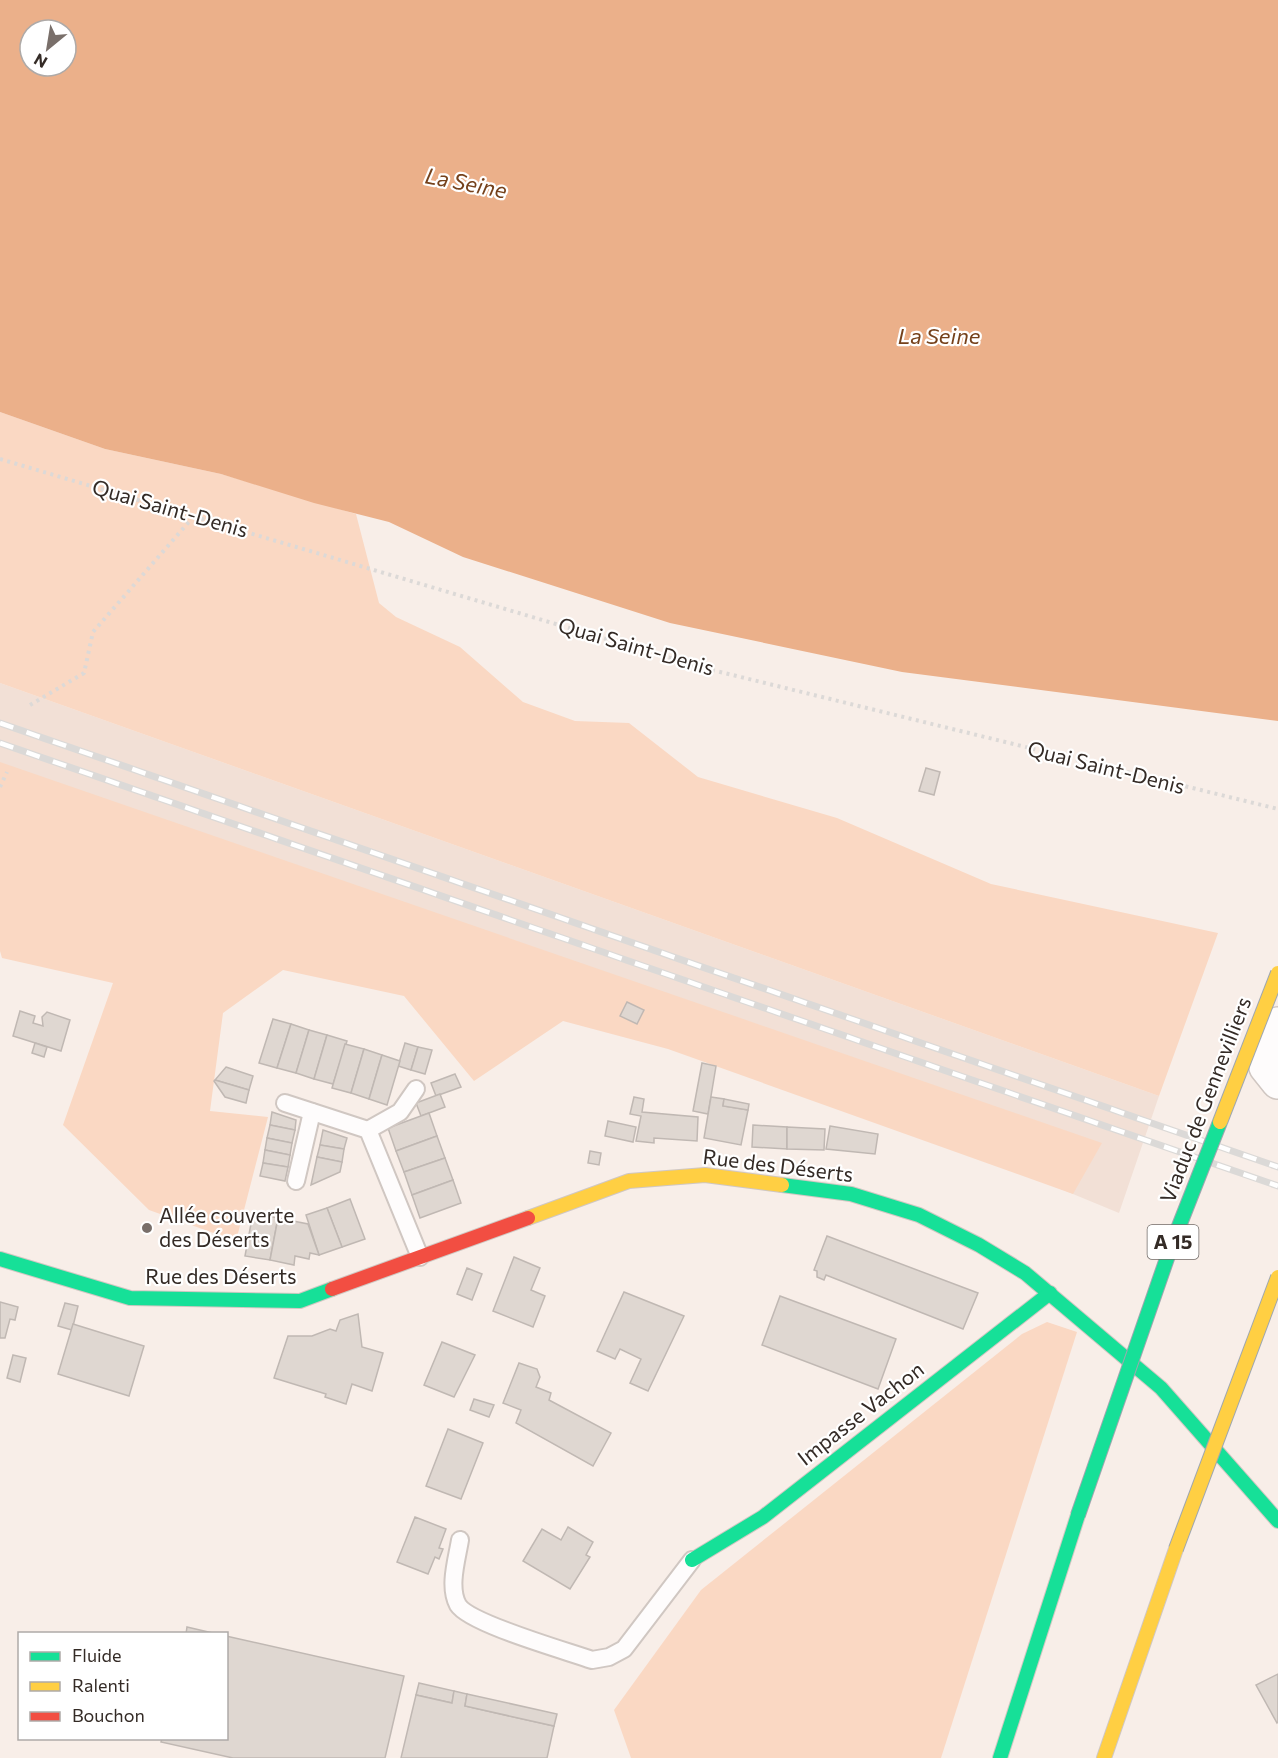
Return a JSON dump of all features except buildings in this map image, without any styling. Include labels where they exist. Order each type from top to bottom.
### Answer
[{"type":"main road","name":"Viaduc de Gennevilliers","points":[[1000,1758],[1078,1515],[1172,1244],[1278,973]]},
{"type":"main road","name":"Rue des Déserts","points":[[0,1259],[130,1298],[300,1301],[629,1181],[705,1176],[851,1194],[919,1215],[979,1245],[1025,1273],[1161,1388],[1278,1521]]},
{"type":"main road","points":[[1104,1758],[1176,1549],[1278,1277]]},
{"type":"main road","name":"Impasse Vachon","points":[[692,1560],[763,1517],[1050,1293]]},
{"type":"street","points":[[1278,1024],[1266,1066],[1278,1082]]},
{"type":"lane","points":[[285,1103],[368,1130],[400,1112],[417,1089]]},
{"type":"lane","points":[[296,1181],[312,1112]]},
{"type":"lane","points":[[368,1130],[420,1257]]},
{"type":"lane","points":[[460,1540],[453,1585],[459,1605],[475,1619],[592,1660],[609,1657],[624,1648],[692,1560]]},
{"type":"path","name":"Quai Saint-Denis","points":[[0,459],[704,668],[1278,809]]},
{"type":"path","points":[[30,705],[84,673],[93,632],[194,516]]},
{"type":"path","points":[[0,787],[7,772]]},
{"type":"shaded area","points":[[0,412],[105,449],[221,474],[356,514],[379,603],[396,617],[460,647],[523,702],[575,721],[629,723],[698,777],[837,818],[991,884],[1218,933],[1159,1096],[0,683]]},
{"type":"shaded area","points":[[0,683],[1159,1096],[1119,1213],[942,1140],[0,805]]},
{"type":"shaded area","points":[[0,762],[1102,1143],[1073,1194],[668,1049],[563,1021],[474,1081],[404,996],[283,970],[223,1013],[210,1111],[268,1117],[236,1241],[149,1210],[63,1125],[113,983],[2,958],[0,951]]},
{"type":"shaded area","points":[[1047,1322],[1077,1332],[941,1758],[631,1758],[614,1710],[701,1590],[1022,1334]]},
{"type":"water","name":"La Seine","points":[[0,0],[1278,0],[1278,721],[902,672],[670,623],[463,557],[389,522],[314,503],[221,474],[105,449],[0,412]]},
{"type":"railway","points":[[0,723],[1278,1167]]},
{"type":"railway","points":[[0,743],[1278,1186]]},
{"type":"traffic: fast","points":[[1078,1515],[1172,1244],[1220,1122]]},
{"type":"traffic: fast","points":[[782,1185],[851,1194],[919,1215],[979,1245],[1025,1273],[1161,1388],[1278,1521]]},
{"type":"traffic: fast","points":[[0,1259],[130,1298],[300,1301],[332,1289]]},
{"type":"traffic: fast","points":[[692,1560],[763,1517],[1050,1293]]},
{"type":"traffic: fast","points":[[1000,1758],[1078,1515]]},
{"type":"traffic: slow","points":[[1220,1122],[1278,973]]},
{"type":"traffic: slow","points":[[528,1218],[629,1181],[705,1175],[782,1185]]},
{"type":"traffic: slow","points":[[1176,1549],[1278,1277]]},
{"type":"traffic: slow","points":[[1104,1758],[1176,1549]]},
{"type":"traffic: jam","points":[[332,1289],[528,1218]]},
{"type":"place","name":"Allée couverte des Déserts","points":[[147,1228]]}]
